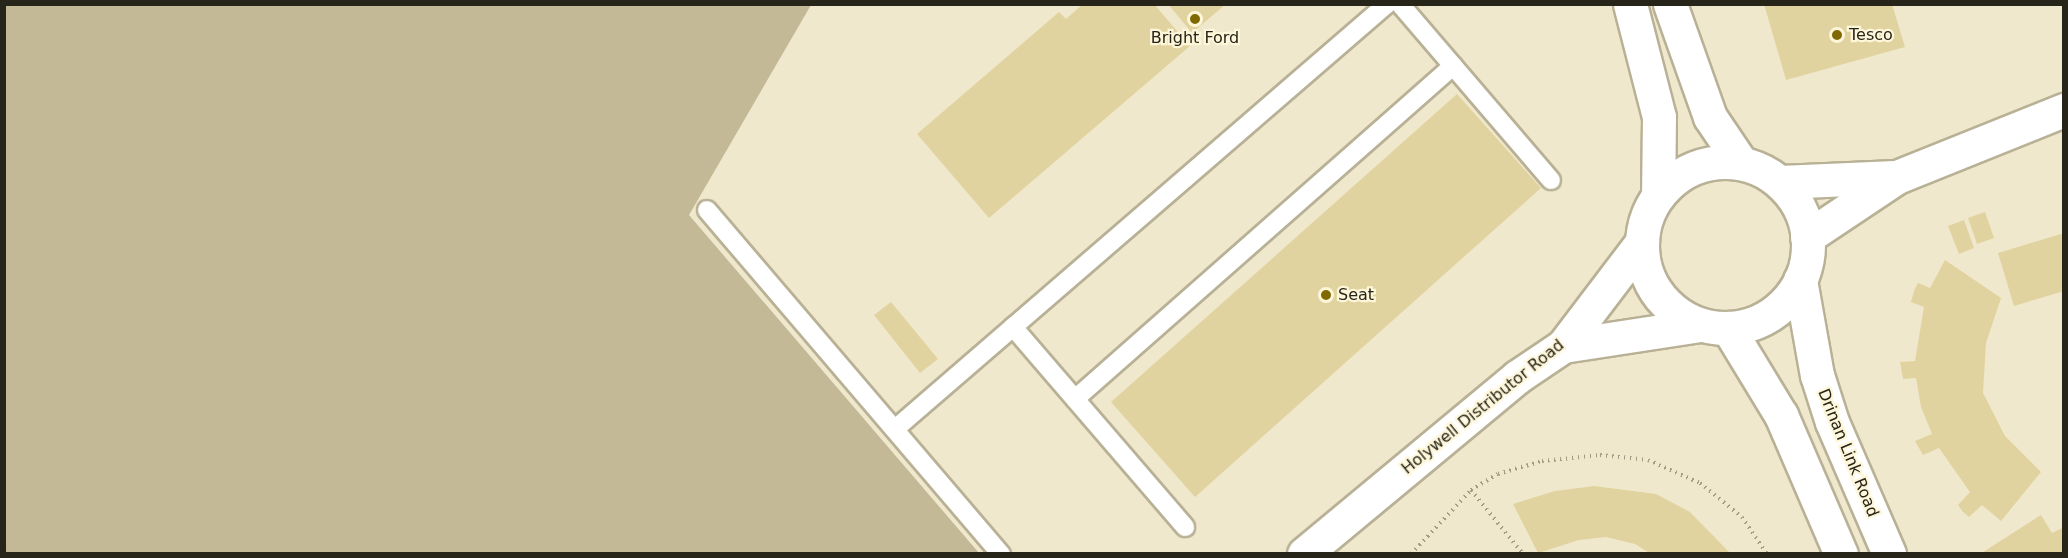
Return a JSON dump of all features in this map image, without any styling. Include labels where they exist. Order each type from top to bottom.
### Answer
[{"type":"main road","points":[[1629,4],[1659,117],[1658,195]]},
{"type":"main road","points":[[1670,4],[1710,117],[1741,163]]},
{"type":"main road","points":[[1807,237],[1897,177],[2064,110]]},
{"type":"main road","points":[[1563,346],[1714,326],[1750,324],[1771,314],[1788,299],[1800,280],[1807,237],[1795,199],[1780,183],[1741,163],[1718,162],[1695,167],[1675,178],[1658,195],[1646,217],[1642,242],[1645,268],[1656,293],[1676,312],[1714,326],[1781,414],[1841,554]]},
{"type":"main road","points":[[1780,183],[1897,177]]},
{"type":"main road","name":"Holywell Distributor Road","points":[[1304,554],[1471,414],[1563,346],[1642,242]]},
{"type":"main road","name":"Drinan Link Road","points":[[1800,280],[1817,375],[1832,422],[1889,554]]},
{"type":"lane","points":[[895,429],[1387,4]]},
{"type":"lane","points":[[1400,4],[1551,180]]},
{"type":"lane","points":[[1075,399],[1453,66]]},
{"type":"lane","points":[[707,210],[1001,554]]},
{"type":"lane","points":[[1013,327],[1185,526]]},
{"type":"path","points":[[1411,554],[1471,490],[1498,474],[1542,461],[1600,455],[1648,460],[1700,483],[1742,517],[1767,554]]},
{"type":"path","points":[[1471,490],[1523,554]]},
{"type":"path","points":[[4,550],[8,554]]},
{"type":"shaded area","points":[[5,4],[811,5],[689,215],[979,553],[5,553]]},
{"type":"building","points":[[1083,4],[1154,4],[1190,46],[989,218],[917,134],[1059,12],[1066,19]]},
{"type":"building","name":"Bright Ford","points":[[1168,4],[1226,4],[1192,33]]},
{"type":"building","name":"Tesco","points":[[1764,4],[1892,4],[1905,47],[1786,80]]},
{"type":"building","name":"Seat","points":[[1457,94],[1541,188],[1195,497],[1111,402]]},
{"type":"building","points":[[1985,212],[1994,238],[1977,244],[1968,218]]},
{"type":"building","points":[[1964,220],[1974,248],[1959,254],[1948,226]]},
{"type":"building","points":[[2064,233],[2064,291],[2014,306],[1998,253]]},
{"type":"building","points":[[1945,260],[2001,298],[1986,343],[1983,393],[2005,436],[2041,472],[2001,521],[1982,505],[1969,517],[1963,512],[1958,505],[1970,492],[1939,448],[1923,455],[1915,441],[1932,434],[1921,407],[1916,378],[1903,379],[1900,362],[1915,361],[1924,307],[1911,302],[1914,291],[1918,283],[1930,288]]},
{"type":"building","points":[[891,302],[938,359],[920,373],[874,315]]},
{"type":"building","points":[[1594,486],[1656,494],[1690,512],[1731,554],[1651,554],[1635,544],[1606,537],[1579,540],[1538,553],[1513,504],[1555,491]]},
{"type":"building","points":[[2041,515],[2052,533],[2062,528],[2064,531],[2064,554],[1980,554]]},
{"type":"place","name":"Bright Ford","points":[[1195,19]]},
{"type":"place","name":"Tesco","points":[[1837,35]]},
{"type":"place","name":"Seat","points":[[1326,295]]}]
